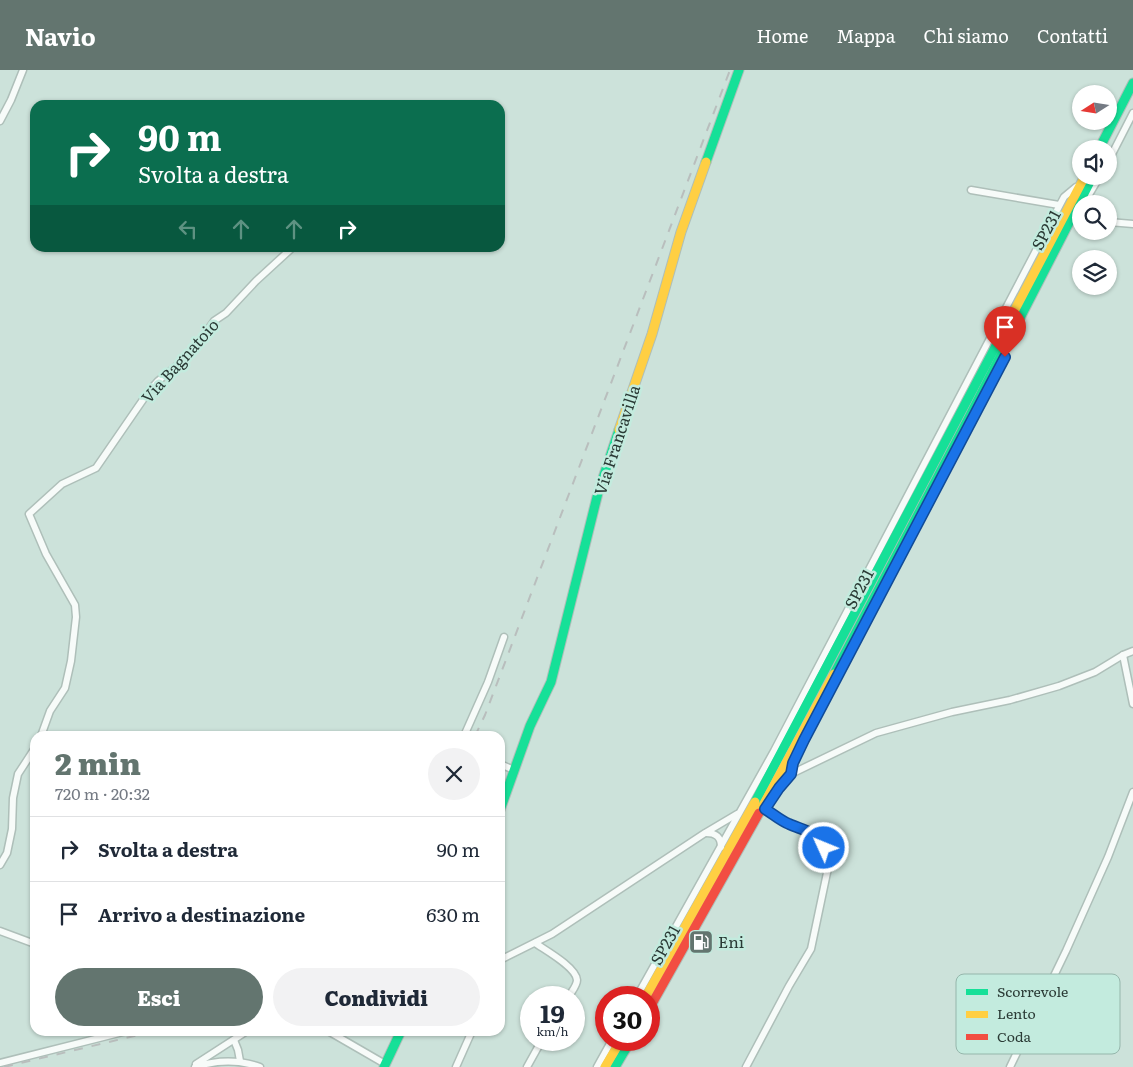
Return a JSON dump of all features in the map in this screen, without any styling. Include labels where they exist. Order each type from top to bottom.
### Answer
[{"type":"main road","name":"Via Francavilla","points":[[505,796],[530,726],[551,682],[598,493],[652,334],[682,232],[739,70]]},
{"type":"main road","points":[[1104,140],[1133,83]]},
{"type":"main road","points":[[1111,140],[1133,96]]},
{"type":"main road","name":"SP231","points":[[652,986],[766,782],[1080,185]]},
{"type":"main road","name":"SP231","points":[[660,989],[816,708],[1088,185]]},
{"type":"main road","points":[[385,1065],[399,1036]]},
{"type":"main road","points":[[605,1067],[614,1051]]},
{"type":"main road","points":[[615,1067],[624,1051]]},
{"type":"street","points":[[0,121],[12,100],[22,70]]},
{"type":"street","points":[[1117,144],[1133,113]]},
{"type":"street","name":"SP231","points":[[643,986],[774,751],[1059,205],[1064,197],[1077,185]]},
{"type":"street","points":[[971,190],[1059,205]]},
{"type":"street","points":[[1117,223],[1133,224]]},
{"type":"street","points":[[791,774],[793,763],[804,740],[1072,232]]},
{"type":"street","name":"Via Bagnatoio","points":[[43,731],[50,711],[65,688],[71,661],[76,618],[75,605],[46,554],[29,514],[62,484],[96,468],[149,391],[158,381],[189,356],[214,321],[226,313],[256,280],[288,252]]},
{"type":"street","points":[[466,731],[488,682],[504,637]]},
{"type":"street","points":[[743,842],[779,788],[791,774],[876,733],[1059,686],[1094,672],[1133,651]]},
{"type":"street","points":[[1123,655],[1133,704]]},
{"type":"street","points":[[0,865],[7,853],[12,829],[13,798],[18,774],[30,756]]},
{"type":"street","points":[[505,766],[514,770]]},
{"type":"street","points":[[1055,974],[1108,857],[1133,792]]},
{"type":"street","points":[[746,1067],[811,949],[828,868],[822,841],[765,809]]},
{"type":"street","points":[[505,958],[535,943],[591,910],[705,833],[739,813]]},
{"type":"street","points":[[705,833],[713,833],[717,836],[721,847]]},
{"type":"street","points":[[0,931],[30,942]]},
{"type":"street","points":[[535,943],[570,968],[576,975],[577,981],[574,986]]},
{"type":"street","points":[[505,960],[509,956]]},
{"type":"street","points":[[0,1062],[107,1036]]},
{"type":"street","points":[[193,1067],[240,1036]]},
{"type":"street","points":[[344,1036],[385,1065]]},
{"type":"street","points":[[456,1067],[470,1036]]},
{"type":"street","points":[[234,1040],[240,1061]]},
{"type":"street","points":[[222,1048],[225,1061]]},
{"type":"street","points":[[527,1067],[536,1051]]},
{"type":"street","points":[[597,1067],[606,1051]]},
{"type":"street","points":[[1010,1067],[1016,1054]]},
{"type":"street","points":[[193,1067],[225,1061],[240,1061],[260,1067]]},
{"type":"railway","points":[[477,731],[730,70]]},
{"type":"railway","points":[[4,1067],[134,1036]]},
{"type":"traffic: fast","points":[[706,162],[739,70]]},
{"type":"traffic: fast","points":[[1104,140],[1133,83]]},
{"type":"traffic: fast","points":[[834,674],[1088,185]]},
{"type":"traffic: fast","points":[[755,802],[1010,319]]},
{"type":"traffic: fast","points":[[505,796],[530,726],[551,682],[598,493],[619,430]]},
{"type":"traffic: fast","points":[[384,1067],[399,1036]]},
{"type":"traffic: fast","points":[[615,1067],[624,1051]]},
{"type":"traffic: slow","points":[[619,430],[652,334],[681,232],[706,162]]},
{"type":"traffic: slow","points":[[1010,319],[1080,185]]},
{"type":"traffic: slow","points":[[759,813],[834,674]]},
{"type":"traffic: slow","points":[[652,986],[755,802]]},
{"type":"traffic: slow","points":[[605,1067],[614,1051]]},
{"type":"traffic: jam","points":[[660,989],[759,813]]},
{"type":"place","name":"Eni","points":[[701,942]]},
{"type":"route","points":[[824,848],[822,841],[810,832],[789,824],[765,809],[791,774],[793,763],[804,740],[1005,357]]}]
